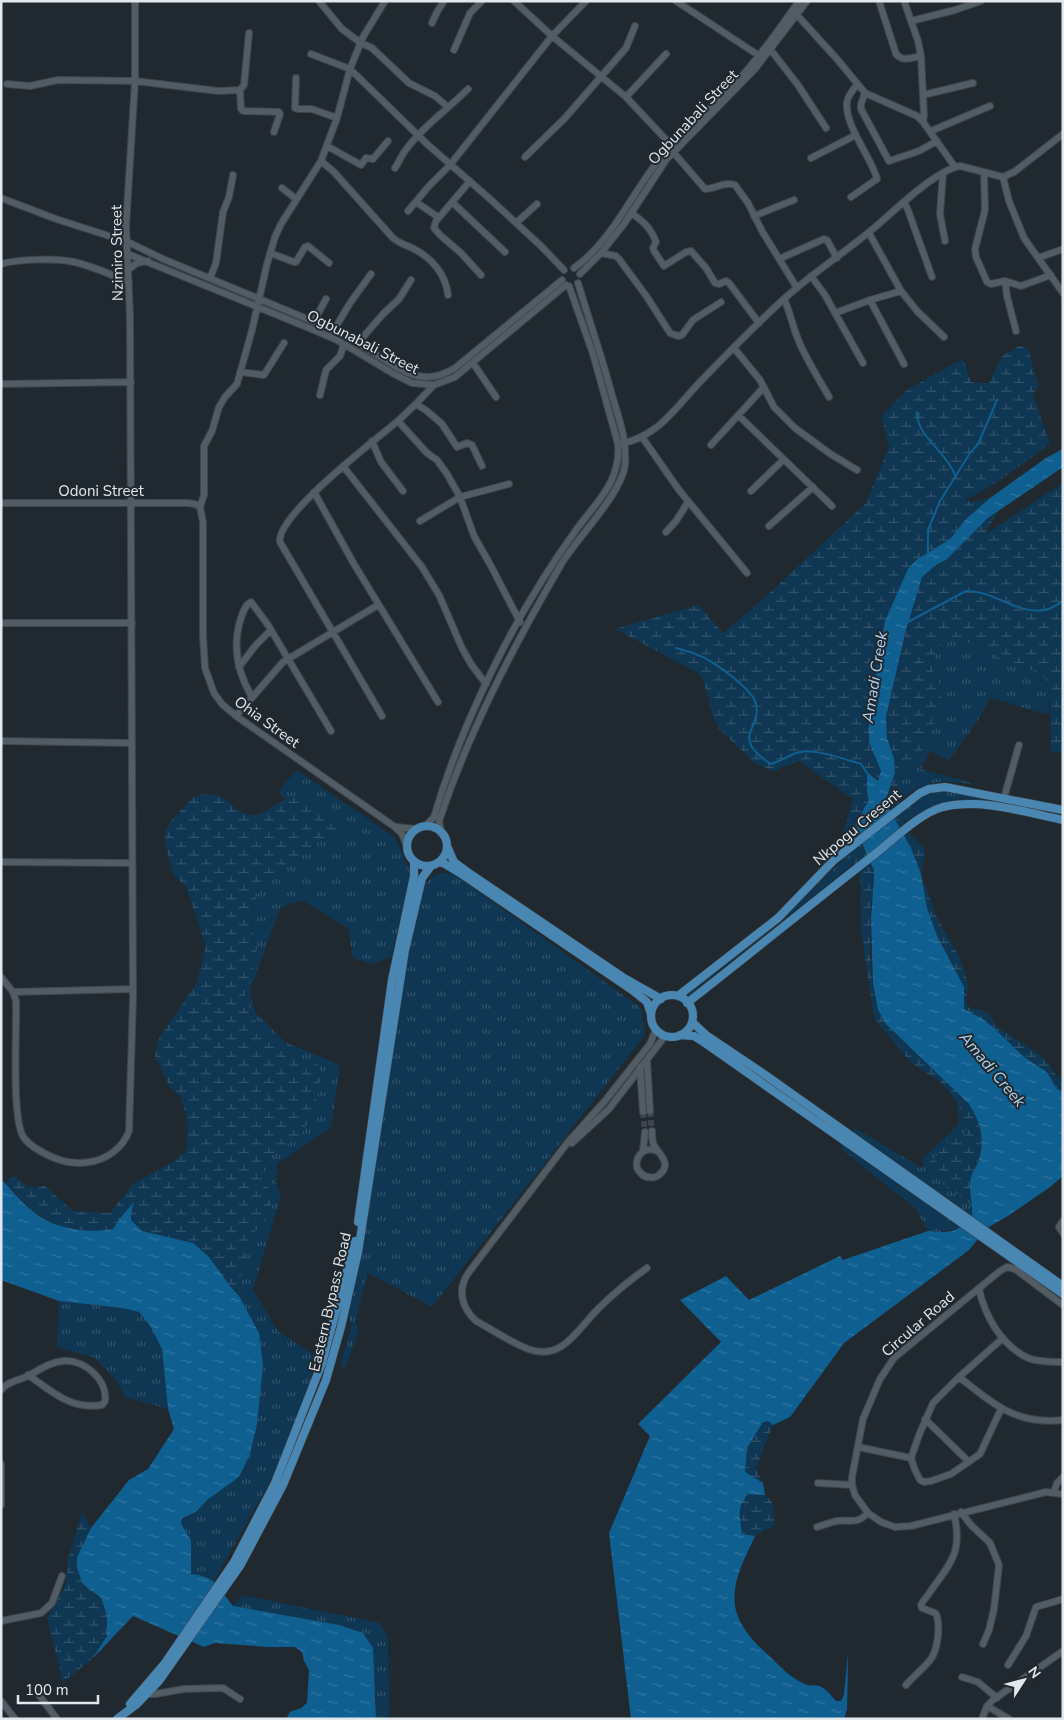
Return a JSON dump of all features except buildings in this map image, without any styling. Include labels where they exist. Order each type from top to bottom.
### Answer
[{"type":"main road","name":"Nkpogu Cresent","points":[[678,996],[778,918],[844,851],[910,799],[929,789],[945,787],[1063,810]]},
{"type":"main road","name":"Nkpogu Cresent","points":[[688,1003],[856,868],[921,818],[941,808],[968,804],[1063,820]]},
{"type":"main road","points":[[652,1014],[647,1002],[632,990],[460,872],[445,864],[423,866],[414,861],[409,855],[407,846],[409,838],[417,829],[425,826],[441,832],[454,862],[624,978],[660,999]]},
{"type":"main road","points":[[435,864],[445,855],[447,846]]},
{"type":"main road","name":"Eastern Bypass Road","points":[[237,1564],[275,1483],[317,1377],[346,1278],[354,1244],[392,980],[414,876],[414,861]]},
{"type":"main road","name":"Eastern Bypass Road","points":[[117,1719],[146,1694],[237,1564],[283,1485],[326,1380],[351,1288],[368,1196],[403,959],[422,878],[435,864]]},
{"type":"main road","points":[[680,1035],[688,1029],[692,1022],[692,1014],[688,1003],[678,996],[660,999],[654,1005],[652,1014],[652,1022],[656,1030],[665,1036],[694,1036],[961,1219]]},
{"type":"main road","points":[[692,1022],[706,1035],[764,1074],[1063,1294]]},
{"type":"main road","points":[[993,1242],[1063,1286]]},
{"type":"main road","name":"Eastern Bypass Road","points":[[117,1719],[168,1664]]},
{"type":"street","name":"Nzimiro Street","points":[[12,992],[16,1001],[16,1107],[19,1129],[23,1137],[33,1147],[57,1159],[84,1163],[104,1158],[127,1138],[129,1131],[132,989],[132,623],[130,504],[131,382],[129,269],[126,226],[135,81],[135,1]]},
{"type":"street","points":[[319,1],[342,30],[372,48],[409,84],[434,96],[448,107]]},
{"type":"street","name":"Ohia Street","points":[[386,1],[377,13],[350,68],[337,118],[321,161],[281,224],[270,253],[258,308],[237,384],[219,407],[212,431],[204,446],[204,495],[200,507],[203,522],[203,651],[205,668],[214,693],[222,704],[236,716],[395,827],[402,834],[407,846]]},
{"type":"street","points":[[432,23],[444,1]]},
{"type":"street","points":[[454,50],[470,13],[482,1]]},
{"type":"street","points":[[514,1],[552,36],[626,97],[673,149],[705,189],[728,183],[735,185],[748,203],[797,288]]},
{"type":"street","points":[[408,211],[450,165],[552,36],[586,1]]},
{"type":"street","points":[[676,1],[758,55]]},
{"type":"street","name":"Ogbunabali Street","points":[[580,274],[601,253],[631,213],[673,149],[732,87],[799,1]]},
{"type":"street","name":"Ogbunabali Street","points":[[574,268],[588,257],[613,227],[648,173],[755,69],[807,1]]},
{"type":"street","points":[[879,1],[896,54],[905,59],[921,56]]},
{"type":"street","points":[[904,1],[918,41],[921,56],[923,122]]},
{"type":"street","points":[[911,21],[963,4],[981,1]]},
{"type":"street","points":[[797,15],[837,58],[864,93],[917,116],[931,131],[954,167]]},
{"type":"street","points":[[525,157],[565,118],[626,48],[635,26]]},
{"type":"street","points":[[7,84],[30,86],[58,80],[135,81],[218,91],[240,90],[244,86],[249,32]]},
{"type":"street","points":[[770,49],[798,85],[826,128]]},
{"type":"street","points":[[311,54],[350,68],[450,165],[542,246],[564,270],[565,284],[593,354],[618,444],[618,459],[614,479],[553,563],[519,621],[486,684],[466,730],[434,817],[425,826]]},
{"type":"street","points":[[626,97],[666,54]]},
{"type":"street","points":[[296,78],[295,108],[299,110],[312,109],[337,118]]},
{"type":"street","points":[[923,95],[973,83]]},
{"type":"street","points":[[851,197],[877,180],[856,135],[847,105],[850,94],[857,85]]},
{"type":"street","points":[[394,168],[418,135],[468,89]]},
{"type":"street","points":[[240,90],[241,109],[243,111],[279,112],[274,132]]},
{"type":"street","points":[[864,93],[861,104],[862,109],[889,161],[918,151],[937,140]]},
{"type":"street","points":[[931,131],[990,106]]},
{"type":"street","points":[[618,444],[642,437],[662,422],[784,299],[943,173],[954,167],[970,168],[1003,177],[1014,172],[1063,134]]},
{"type":"street","points":[[811,158],[856,135]]},
{"type":"street","points":[[327,146],[361,166],[366,158],[374,160],[388,142]]},
{"type":"street","points":[[321,161],[334,172],[393,238],[399,243],[417,250],[437,268],[447,283],[448,294]]},
{"type":"street","points":[[984,172],[985,210],[976,240],[976,257],[988,283],[1005,282],[1021,286],[1051,275]]},
{"type":"street","points":[[943,173],[940,214],[946,241]]},
{"type":"street","points":[[210,278],[216,263],[223,212],[229,197],[233,175]]},
{"type":"street","points":[[1003,177],[1009,201],[1024,238],[1063,294]]},
{"type":"street","points":[[470,181],[434,224],[436,230],[462,253],[481,275]]},
{"type":"street","points":[[282,188],[296,199]]},
{"type":"street","name":"Ogbunabali Street","points":[[1,198],[56,219],[128,242],[158,257],[334,330],[407,373],[424,377],[439,376],[455,368],[565,284]]},
{"type":"street","points":[[754,216],[794,200]]},
{"type":"street","points":[[416,202],[438,217]]},
{"type":"street","points":[[452,202],[505,252]]},
{"type":"street","points":[[904,202],[932,277]]},
{"type":"street","points":[[516,223],[537,204]]},
{"type":"street","points":[[631,213],[645,222],[652,232],[656,242],[653,250],[664,266],[686,252],[691,251],[706,268],[715,283],[719,284],[726,281],[729,283],[759,323]]},
{"type":"street","points":[[868,233],[901,292],[917,311],[944,337]]},
{"type":"street","points":[[780,259],[824,239],[827,240],[837,258]]},
{"type":"street","points":[[270,253],[296,262],[308,246],[329,264]]},
{"type":"street","points":[[1038,258],[1063,249]]},
{"type":"street","points":[[601,253],[616,256],[619,259],[648,297],[670,333],[678,336],[685,332],[693,320],[721,302]]},
{"type":"street","name":"Ogbunabali Street","points":[[128,254],[344,344],[399,377],[420,384],[434,385],[455,377],[565,284]]},
{"type":"street","points":[[1,264],[20,260],[66,260],[129,282]]},
{"type":"street","points":[[129,269],[134,264],[148,261]]},
{"type":"street","points":[[441,832],[439,821],[474,733],[525,627],[564,560],[614,493],[624,468],[626,443],[578,283],[580,274],[574,268],[564,270]]},
{"type":"street","points":[[334,330],[350,302],[371,274]]},
{"type":"street","points":[[811,276],[825,295],[863,363]]},
{"type":"street","points":[[358,343],[399,299],[412,280]]},
{"type":"street","points":[[1005,282],[1006,296],[1016,331]]},
{"type":"street","points":[[565,284],[578,283]]},
{"type":"street","points":[[835,313],[870,300],[901,292]]},
{"type":"street","points":[[314,322],[326,298]]},
{"type":"street","points":[[784,299],[799,343],[829,397]]},
{"type":"street","points":[[870,300],[904,364]]},
{"type":"street","points":[[240,372],[264,375],[284,343]]},
{"type":"street","points":[[320,395],[326,370],[340,356],[344,344]]},
{"type":"street","points":[[734,348],[764,387],[774,407],[795,428],[829,454],[857,470]]},
{"type":"street","points":[[473,363],[496,396]]},
{"type":"street","points":[[1,384],[131,382]]},
{"type":"street","points":[[420,384],[422,396]]},
{"type":"street","points":[[382,716],[280,540],[286,526],[314,492],[372,441],[398,421],[434,385]]},
{"type":"street","points":[[711,445],[764,387]]},
{"type":"street","points":[[416,404],[442,424],[457,447],[467,443],[472,445],[482,466]]},
{"type":"street","points":[[738,415],[832,506]]},
{"type":"street","points":[[398,421],[427,453],[440,464],[460,497],[474,536],[519,621],[525,627]]},
{"type":"street","points":[[642,437],[688,502],[747,573]]},
{"type":"street","points":[[372,441],[381,462],[404,491]]},
{"type":"street","points":[[751,491],[783,460]]},
{"type":"street","points":[[344,466],[422,567],[439,595],[462,648],[486,684]]},
{"type":"street","points":[[420,521],[460,497],[509,484]]},
{"type":"street","points":[[769,526],[813,487]]},
{"type":"street","points":[[314,492],[378,605],[438,702]]},
{"type":"street","points":[[666,532],[676,521],[688,502]]},
{"type":"street","name":"Odoni Street","points":[[1,503],[188,503],[200,507]]},
{"type":"street","points":[[252,697],[240,675],[236,656],[237,632],[248,603],[252,602],[271,630],[331,731]]},
{"type":"street","points":[[236,716],[277,668],[288,658],[378,605]]},
{"type":"street","points":[[1,623],[132,623]]},
{"type":"street","points":[[239,667],[255,646],[271,630]]},
{"type":"street","points":[[466,730],[474,733]]},
{"type":"street","points":[[1,741],[132,742]]},
{"type":"street","points":[[1004,798],[1020,745]]},
{"type":"street","points":[[395,827],[417,829]]},
{"type":"street","points":[[1,862],[132,863]]},
{"type":"street","points":[[1,977],[12,992],[132,989]]},
{"type":"street","points":[[563,1150],[606,1113],[640,1069],[656,1030]]},
{"type":"street","points":[[646,1268],[604,1302],[567,1343],[551,1350],[540,1351],[527,1348],[476,1321],[466,1310],[462,1302],[461,1294],[464,1279],[568,1142],[665,1036]]},
{"type":"street","points":[[640,1069],[647,1112],[647,1072],[644,1057]]},
{"type":"street","points":[[648,1132],[664,1158],[664,1166],[660,1174],[652,1178],[643,1176],[637,1168],[637,1158],[643,1151],[648,1132]]},
{"type":"street","points":[[643,1151],[653,1149],[658,1151]]},
{"type":"street","points":[[1063,1221],[1059,1227],[1063,1233]]},
{"type":"street","name":"Circular Road","points":[[852,1484],[863,1419],[880,1380],[894,1358],[1004,1268],[1011,1268],[1063,1305]]},
{"type":"street","points":[[979,1289],[989,1317],[1009,1345],[1028,1358],[1063,1362]]},
{"type":"street","points":[[1001,1409],[982,1451],[969,1462],[951,1474],[932,1481],[924,1482],[918,1478],[911,1458],[933,1403],[1003,1338]]},
{"type":"street","points":[[1,1390],[8,1384],[56,1362],[65,1360],[75,1362],[97,1376],[105,1390],[105,1402],[102,1406],[83,1406],[64,1400],[28,1375]]},
{"type":"street","points":[[959,1377],[1001,1409],[1033,1420],[1046,1422],[1063,1420]]},
{"type":"street","points":[[925,1419],[969,1462]]},
{"type":"street","points":[[858,1448],[911,1458]]},
{"type":"street","points":[[1,1464],[1,1506]]},
{"type":"street","points":[[1054,1492],[1057,1483],[1063,1477]]},
{"type":"street","points":[[818,1483],[852,1484],[855,1495],[868,1513],[881,1522],[895,1527],[911,1526],[1046,1492],[1063,1494]]},
{"type":"street","points":[[962,1512],[990,1543],[999,1564],[990,1630],[983,1644]]},
{"type":"street","points":[[817,1527],[839,1520],[861,1520],[868,1513]]},
{"type":"street","points":[[906,1685],[930,1661],[934,1651],[937,1640],[937,1616],[935,1613],[922,1608],[921,1605],[951,1561],[956,1550],[958,1531],[954,1514]]},
{"type":"street","points":[[1,1621],[41,1612],[52,1603],[62,1576]]},
{"type":"street","points":[[1008,1665],[1026,1636],[1036,1607],[1063,1599]]},
{"type":"street","points":[[982,1719],[987,1706],[996,1698],[1063,1651]]},
{"type":"street","points":[[962,1677],[978,1682],[996,1698]]},
{"type":"street","points":[[146,1694],[184,1689],[223,1688],[240,1699]]},
{"type":"street","points":[[39,1695],[57,1719]]},
{"type":"street","points":[[1,1701],[15,1719]]},
{"type":"street","points":[[987,1706],[1009,1719]]},
{"type":"green space","points":[[1019,346],[1029,349],[1034,373],[1039,385],[1033,394],[1050,444],[996,483],[965,500],[971,502],[990,498],[965,520],[950,539],[916,560],[885,621],[869,718],[869,742],[881,771],[879,781],[871,774],[867,792],[869,801],[857,824],[858,837],[874,871],[870,946],[873,989],[879,1011],[887,1024],[969,1104],[976,1117],[979,1124],[981,1145],[971,1188],[973,1207],[947,1188],[928,1169],[928,1164],[956,1135],[964,1134],[967,1130],[957,1102],[940,1082],[910,1062],[874,1018],[861,931],[860,872],[841,842],[853,799],[799,761],[774,771],[756,764],[719,729],[713,716],[703,680],[698,673],[615,629],[698,605],[723,633],[763,599],[866,503],[889,447],[881,416],[907,390],[956,362],[964,360],[971,382],[989,383],[1002,356]]},
{"type":"green space","points":[[1063,483],[1063,752],[1051,753],[1050,688],[1043,675],[952,637],[945,639],[936,650],[932,669],[939,683],[943,705],[928,739],[912,768],[902,773],[897,786],[901,814],[910,834],[924,848],[925,855],[921,874],[911,848],[889,809],[887,796],[895,773],[894,758],[887,738],[886,717],[917,588],[922,577],[928,571],[946,560],[998,510],[985,535]]},
{"type":"green space","points":[[952,637],[1043,675],[1050,688],[1049,715],[990,698],[977,722],[949,760],[930,751],[921,769],[979,785],[936,782],[919,788],[898,801],[897,786],[902,772],[912,768],[928,739],[939,683],[932,669],[936,650],[945,639]]},
{"type":"green space","points":[[296,770],[395,837],[411,874],[391,957],[371,964],[353,958],[348,928],[302,900],[280,908],[250,991],[255,1012],[285,1042],[340,1065],[331,1128],[277,1164],[276,1182],[281,1196],[253,1290],[278,1331],[319,1358],[289,1440],[272,1478],[214,1581],[206,1576],[191,1575],[191,1540],[181,1524],[182,1518],[196,1512],[207,1500],[235,1480],[257,1424],[258,1406],[250,1316],[239,1296],[247,1246],[251,1235],[261,1226],[271,1193],[264,1177],[264,1163],[300,1135],[314,1113],[299,1057],[286,1053],[262,1030],[251,1014],[245,995],[253,971],[254,936],[250,924],[253,905],[260,886],[317,842],[339,834],[343,822],[298,796],[284,799],[279,791]]},
{"type":"green space","points":[[942,791],[1006,804],[977,800],[953,800],[931,807],[906,822],[901,814],[910,806],[924,796]]},
{"type":"green space","points":[[203,794],[219,796],[239,810],[252,815],[263,813],[291,797],[298,796],[343,822],[339,834],[317,842],[261,886],[253,905],[250,924],[257,947],[253,971],[245,995],[251,1014],[262,1030],[286,1053],[317,1064],[321,1075],[314,1113],[300,1135],[264,1163],[264,1177],[273,1199],[261,1226],[251,1235],[247,1246],[239,1296],[259,1333],[263,1365],[257,1424],[250,1454],[240,1475],[207,1500],[196,1512],[182,1518],[181,1524],[191,1540],[191,1574],[200,1575],[212,1580],[233,1606],[184,1585],[180,1515],[227,1467],[109,1235],[60,1227],[32,1211],[6,1184],[13,1175],[29,1187],[45,1186],[73,1211],[110,1213],[133,1184],[174,1161],[186,1151],[188,1124],[181,1097],[170,1088],[155,1056],[159,1038],[197,982],[206,946],[186,887],[174,875],[166,849],[165,832],[171,821],[192,798]]},
{"type":"green space","points":[[849,854],[855,863],[693,992],[690,998],[685,994],[778,923]]},
{"type":"green space","points":[[440,873],[455,875],[637,1005],[642,1011],[645,1035],[432,1307],[368,1273],[355,1322],[359,1330],[344,1372],[341,1362],[351,1328],[349,1316],[381,1118],[394,1017],[417,902],[426,883]]},
{"type":"green space","points":[[921,874],[937,917],[960,958],[968,984],[966,1002],[970,1009],[979,1009],[989,1013],[996,1026],[1039,1054],[1049,1064],[1057,1077],[1063,1078],[1063,1101],[966,1016],[950,991],[927,908]]},
{"type":"green space","points":[[957,1102],[967,1130],[964,1134],[947,1188],[973,1207],[972,1216],[852,1133],[855,1128],[922,1168],[924,1164],[921,1160],[959,1124]]},
{"type":"green space","points":[[844,1145],[961,1228],[940,1232],[928,1231],[915,1208],[841,1149]]},
{"type":"green space","points":[[59,1301],[123,1308],[139,1312],[151,1327],[162,1349],[168,1409],[125,1397],[116,1380],[95,1358],[57,1347]]},
{"type":"green space","points":[[885,1312],[844,1343],[790,1417],[773,1425],[756,1468],[763,1483],[765,1495],[772,1502],[775,1525],[755,1536],[739,1571],[735,1588],[735,1608],[739,1619],[752,1640],[794,1678],[807,1685],[819,1686],[827,1690],[836,1701],[841,1701],[844,1695],[848,1654],[847,1709],[844,1719],[748,1645],[715,1578],[727,1476],[768,1398]]},
{"type":"green space","points":[[82,1512],[91,1528],[77,1557],[83,1584],[101,1598],[107,1615],[107,1636],[92,1659],[63,1682],[47,1618],[66,1584],[68,1559]]},
{"type":"green space","points":[[243,1595],[380,1623],[388,1637],[389,1719],[376,1719],[376,1697],[363,1633],[339,1625],[233,1606]]},
{"type":"water","name":"Amadi Creek","points":[[1063,449],[1063,467],[988,518],[946,560],[936,565],[922,577],[906,630],[886,717],[887,738],[894,758],[895,773],[887,796],[889,809],[911,848],[921,874],[927,908],[937,936],[964,987],[964,1009],[991,1026],[1021,1054],[1046,1072],[1055,1086],[1063,1091],[1063,1176],[1008,1216],[987,1228],[969,1250],[844,1343],[790,1417],[773,1425],[768,1421],[763,1422],[747,1448],[745,1472],[763,1483],[765,1495],[748,1494],[740,1508],[742,1534],[755,1536],[740,1569],[736,1584],[734,1597],[736,1611],[751,1638],[783,1670],[803,1683],[822,1687],[836,1701],[841,1701],[844,1695],[848,1654],[847,1709],[844,1719],[631,1719],[609,1533],[650,1436],[638,1424],[721,1342],[680,1300],[726,1276],[749,1300],[840,1256],[843,1260],[928,1231],[953,1231],[962,1226],[972,1216],[970,1182],[979,1159],[982,1144],[976,1117],[969,1104],[886,1024],[878,1010],[873,984],[871,919],[874,870],[857,833],[858,821],[869,801],[867,772],[878,781],[881,771],[869,742],[869,718],[885,621],[908,569],[916,560],[950,539],[965,520],[990,498],[1046,458]]},
{"type":"water","points":[[1,1179],[23,1203],[49,1222],[81,1230],[113,1229],[134,1202],[131,1220],[142,1231],[193,1243],[209,1257],[239,1296],[259,1333],[263,1365],[257,1424],[250,1454],[240,1475],[207,1500],[196,1512],[182,1518],[181,1524],[191,1540],[191,1574],[200,1575],[212,1580],[233,1606],[339,1625],[363,1633],[373,1648],[376,1719],[286,1719],[290,1712],[301,1708],[307,1703],[309,1670],[302,1652],[295,1647],[215,1643],[204,1647],[133,1616],[92,1659],[107,1636],[107,1615],[101,1598],[83,1584],[77,1568],[77,1557],[91,1528],[129,1480],[148,1469],[174,1429],[168,1409],[162,1349],[151,1327],[139,1312],[123,1308],[59,1301],[1,1280]]},
{"type":"waterway","points":[[928,554],[928,530],[940,501],[970,453],[978,444],[997,400]]},
{"type":"waterway","points":[[917,412],[921,429],[946,459],[955,475]]},
{"type":"waterway","points":[[906,623],[966,591],[986,594],[1015,606],[1035,611],[1047,609],[1063,601]]},
{"type":"waterway","points":[[676,648],[712,662],[730,675],[751,695],[755,701],[757,711],[756,719],[750,732],[751,746],[771,764],[796,753],[806,751],[830,755],[861,764],[867,773]]},
{"type":"tunnel","points":[[650,1111],[652,1131]]},
{"type":"tunnel","points":[[643,1112],[645,1132]]}]
